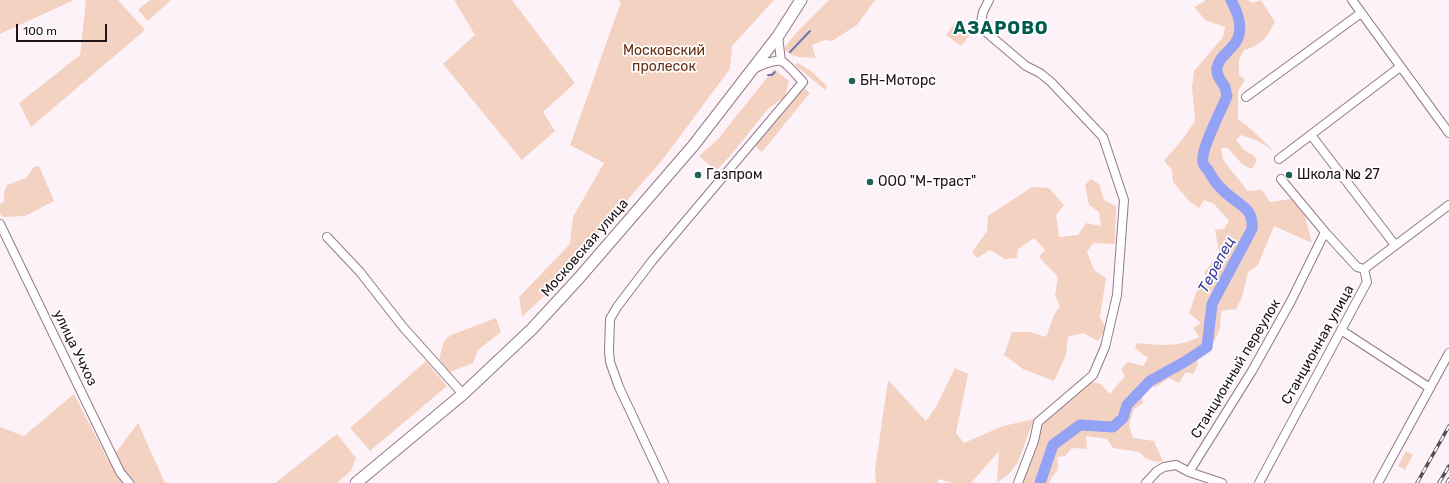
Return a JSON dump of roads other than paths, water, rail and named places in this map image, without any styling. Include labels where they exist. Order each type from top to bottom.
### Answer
[{"type":"main road","name":"Московская улица","points":[[356,483],[463,394],[532,329],[579,278],[693,146],[778,36],[801,0]]},
{"type":"street","points":[[989,0],[983,12],[980,27],[1026,66],[1040,73],[1051,82],[1103,137],[1124,200],[1116,295],[1105,347],[1093,375],[1038,422],[1034,441],[1018,483]]},
{"type":"street","points":[[1352,0],[1449,133]]},
{"type":"street","points":[[1246,97],[1361,13]]},
{"type":"street","points":[[778,36],[781,61]]},
{"type":"street","points":[[664,483],[618,387],[610,362],[610,319],[617,307],[652,262],[803,82],[781,61],[771,62],[752,69]]},
{"type":"street","points":[[1279,159],[1400,67]]},
{"type":"street","points":[[1311,135],[1396,245]]},
{"type":"street","points":[[1281,179],[1325,232],[1357,267],[1364,269],[1449,205]]},
{"type":"street","name":"улица Учхоз","points":[[0,224],[120,472],[129,483]]},
{"type":"street","name":"Станционный переулок","points":[[1190,472],[1252,371],[1291,301],[1325,232]]},
{"type":"street","points":[[327,237],[360,272],[403,327],[463,394]]},
{"type":"street","name":"Станционная улица","points":[[1259,483],[1367,282],[1364,269]]},
{"type":"street","points":[[1341,330],[1430,388]]},
{"type":"street","points":[[1378,483],[1449,352]]},
{"type":"street","points":[[1146,483],[1157,471],[1164,467],[1176,465],[1190,472],[1222,483]]},
{"type":"waterway","name":"Терепец","points":[[1040,483],[1053,445],[1080,425],[1113,427],[1123,418],[1127,405],[1150,381],[1186,361],[1207,347],[1212,304],[1252,229],[1252,222],[1248,211],[1215,182],[1203,162],[1203,156],[1208,139],[1227,96],[1225,87],[1217,73],[1217,68],[1222,57],[1236,43],[1240,31],[1240,24],[1231,0]]},
{"type":"waterway","points":[[790,52],[810,31]]},
{"type":"waterway","points":[[768,75],[772,75],[775,72]]},
{"type":"railway","points":[[1417,483],[1449,426]]},
{"type":"railway","points":[[1439,483],[1449,466]]},
{"type":"railway","points":[[1447,483],[1449,479]]},
{"type":"place","name":"БН-Моторс","points":[[852,81]]},
{"type":"place","name":"Газпром","points":[[698,175]]},
{"type":"place","name":"Школа № 27","points":[[1289,175]]},
{"type":"place","name":"ООО \"М-траст\"","points":[[870,182]]},
{"type":"district","name":"АЗАРОВО","points":[[1001,29]]},
{"type":"park label","name":"Московский пролесок","points":[[664,60]]}]
